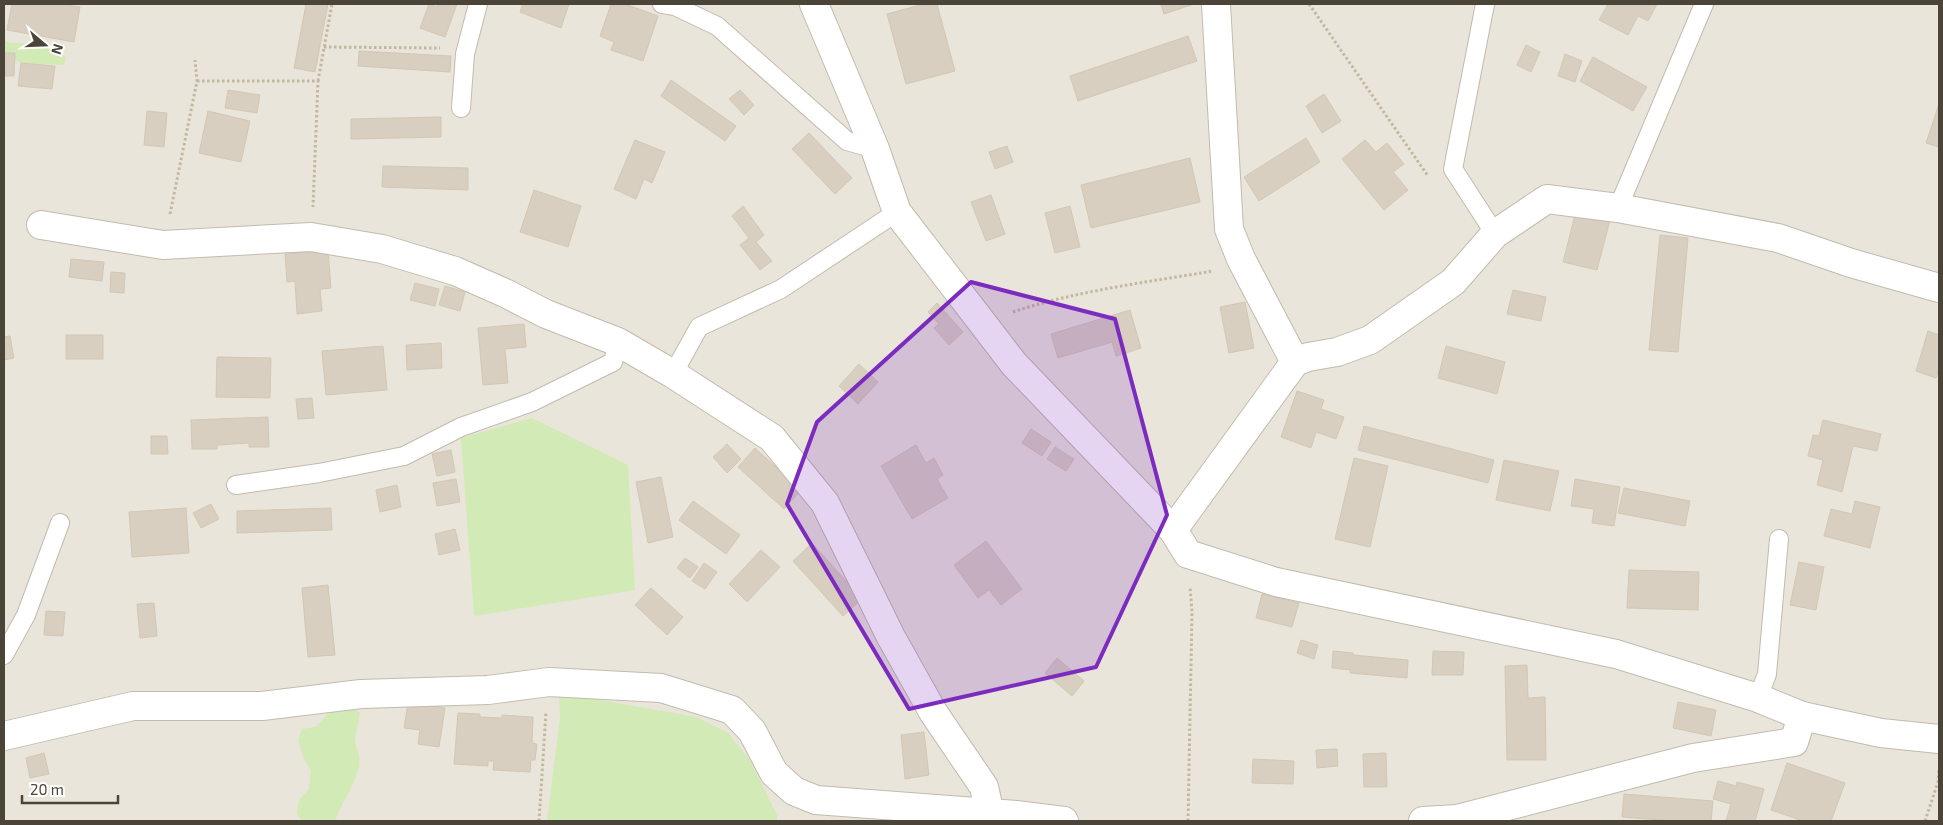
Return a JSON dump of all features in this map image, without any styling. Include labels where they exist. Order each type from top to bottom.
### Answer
[{"type":"street","points":[[814,4],[875,149],[897,212],[1014,364],[1173,530],[1188,554],[1276,582],[1616,654],[1758,698],[1802,716],[1881,733],[1939,739]]},
{"type":"street","points":[[1216,4],[1229,229],[1241,259],[1295,362]]},
{"type":"street","points":[[1173,530],[1295,362],[1308,357],[1337,352],[1370,340],[1453,282],[1495,234],[1547,199],[1618,208],[1778,238],[1850,262],[1939,288]]},
{"type":"street","points":[[41,225],[163,245],[312,237],[382,249],[455,271],[505,292],[546,314],[618,342],[673,374],[772,438],[825,503],[891,637],[934,712],[984,787],[990,814]]},
{"type":"street","points":[[4,736],[132,706],[262,706],[362,694],[488,690],[549,682],[661,688],[732,710],[752,731],[774,773],[794,791],[816,800],[1016,815],[1064,821]]},
{"type":"street","points":[[1422,821],[1457,819],[1693,758],[1794,742],[1802,716]]},
{"type":"lane","points":[[461,108],[466,48],[478,4]]},
{"type":"lane","points":[[662,4],[675,6],[717,26],[847,141],[875,149]]},
{"type":"lane","points":[[1485,4],[1453,169],[1495,234]]},
{"type":"lane","points":[[1618,208],[1704,4]]},
{"type":"lane","points":[[673,374],[699,327],[781,290],[897,212]]},
{"type":"lane","points":[[236,484],[319,473],[404,456],[461,427],[532,402],[613,362],[618,342]]},
{"type":"lane","points":[[4,655],[26,615],[60,524]]},
{"type":"lane","points":[[1758,698],[1767,674],[1779,539]]},
{"type":"path","points":[[312,237],[318,81],[332,4]]},
{"type":"path","points":[[1309,4],[1430,180]]},
{"type":"path","points":[[324,47],[466,48]]},
{"type":"path","points":[[163,245],[197,81],[195,60]]},
{"type":"path","points":[[197,81],[318,81]]},
{"type":"path","points":[[982,323],[1041,304],[1108,289],[1229,268],[1241,259]]},
{"type":"path","points":[[1188,554],[1192,612],[1188,821]]},
{"type":"path","points":[[539,684],[547,700],[539,821]]},
{"type":"path","points":[[1925,821],[1938,782],[1939,766]]},
{"type":"highlighted area","points":[[971,282],[1115,319],[1167,515],[1096,667],[909,709],[787,504],[817,422]]},
{"type":"shaded area","points":[[4,4],[1939,4],[1939,821],[4,821]]},
{"type":"green space","points":[[4,41],[32,44],[47,48],[66,57],[64,65],[21,63],[15,60],[15,53],[4,53]]},
{"type":"green space","points":[[532,418],[628,465],[635,590],[474,616],[461,438]]},
{"type":"green space","points":[[559,696],[588,698],[697,717],[728,733],[750,760],[777,815],[777,821],[547,821],[560,718]]},
{"type":"green space","points":[[349,706],[360,713],[355,740],[359,756],[359,767],[354,781],[335,821],[302,821],[297,814],[299,800],[309,789],[311,770],[304,759],[298,741],[302,729],[316,727],[333,708]]},
{"type":"building","points":[[12,4],[61,4],[80,7],[74,42],[7,30]]},
{"type":"building","points":[[306,4],[328,4],[315,72],[294,68]]},
{"type":"building","points":[[429,4],[437,7],[438,4],[457,4],[445,37],[420,28]]},
{"type":"building","points":[[523,4],[569,4],[561,28],[520,12]]},
{"type":"building","points":[[611,4],[625,4],[658,16],[643,61],[611,50],[614,42],[600,36]]},
{"type":"building","points":[[924,4],[937,4],[955,71],[906,84],[887,14]]},
{"type":"building","points":[[1161,4],[1194,4],[1164,14]]},
{"type":"building","points":[[1608,4],[1657,4],[1648,21],[1638,16],[1628,35],[1599,20]]},
{"type":"building","points":[[1188,36],[1197,61],[1078,101],[1070,76]]},
{"type":"building","points":[[1526,45],[1540,52],[1531,72],[1517,65]]},
{"type":"building","points":[[359,51],[451,56],[450,72],[358,66]]},
{"type":"building","points":[[4,53],[15,53],[14,76],[4,76]]},
{"type":"building","points":[[1565,54],[1582,61],[1575,82],[1558,76]]},
{"type":"building","points":[[1593,57],[1647,87],[1633,111],[1580,81]]},
{"type":"building","points":[[21,63],[55,66],[52,89],[18,86]]},
{"type":"building","points":[[671,80],[736,126],[725,141],[661,96]]},
{"type":"building","points":[[228,90],[260,95],[257,113],[225,108]]},
{"type":"building","points":[[740,90],[754,105],[744,115],[729,99]]},
{"type":"building","points":[[1324,94],[1341,121],[1322,133],[1306,106]]},
{"type":"building","points":[[1939,104],[1939,147],[1926,143]]},
{"type":"building","points":[[147,111],[167,113],[164,147],[144,145]]},
{"type":"building","points":[[208,111],[250,121],[241,162],[199,153]]},
{"type":"building","points":[[441,117],[441,137],[351,139],[351,119]]},
{"type":"building","points":[[809,133],[852,178],[835,194],[792,149]]},
{"type":"building","points":[[1306,138],[1320,162],[1259,201],[1244,177]]},
{"type":"building","points":[[635,140],[665,152],[652,183],[644,179],[636,199],[614,189]]},
{"type":"building","points":[[1365,140],[1376,152],[1387,143],[1404,164],[1393,172],[1408,190],[1384,210],[1342,159]]},
{"type":"building","points":[[1007,146],[1013,162],[995,169],[989,152]]},
{"type":"building","points":[[1190,158],[1200,202],[1091,228],[1081,185]]},
{"type":"building","points":[[383,166],[468,168],[468,190],[382,187]]},
{"type":"building","points":[[534,190],[581,206],[568,247],[520,232]]},
{"type":"building","points":[[991,195],[1005,234],[986,241],[971,202]]},
{"type":"building","points":[[743,206],[764,235],[756,242],[772,261],[760,270],[740,245],[749,238],[732,216]]},
{"type":"building","points":[[1070,206],[1080,247],[1055,253],[1045,213]]},
{"type":"building","points":[[1576,211],[1610,220],[1597,270],[1563,262]]},
{"type":"building","points":[[1660,235],[1688,238],[1678,352],[1649,350]]},
{"type":"building","points":[[328,250],[331,288],[320,289],[322,311],[297,314],[295,281],[287,282],[285,254]]},
{"type":"building","points":[[71,259],[104,262],[102,281],[69,277]]},
{"type":"building","points":[[111,272],[125,273],[124,293],[110,292]]},
{"type":"building","points":[[415,283],[439,289],[435,306],[410,300]]},
{"type":"building","points":[[445,286],[465,292],[460,311],[439,305]]},
{"type":"building","points":[[1513,290],[1546,297],[1541,321],[1507,314]]},
{"type":"building","points":[[1245,302],[1254,348],[1229,353],[1220,307]]},
{"type":"building","points":[[937,303],[963,332],[949,345],[934,328],[939,324],[928,312]]},
{"type":"building","points":[[1130,310],[1141,348],[1116,356],[1112,342],[1058,358],[1051,334]]},
{"type":"building","points":[[524,324],[526,347],[505,349],[508,383],[483,385],[478,328]]},
{"type":"building","points":[[1928,331],[1939,335],[1939,369],[1936,378],[1916,371]]},
{"type":"building","points":[[66,335],[103,335],[103,359],[66,359]]},
{"type":"building","points":[[10,336],[14,358],[4,360],[4,337]]},
{"type":"building","points":[[441,343],[442,368],[407,370],[406,345]]},
{"type":"building","points":[[383,346],[387,390],[326,395],[322,351]]},
{"type":"building","points":[[1446,346],[1505,362],[1497,394],[1438,378]]},
{"type":"building","points":[[217,357],[271,358],[270,398],[216,397]]},
{"type":"building","points":[[859,364],[878,382],[858,404],[839,386]]},
{"type":"building","points":[[1297,391],[1324,400],[1321,409],[1344,417],[1336,439],[1316,432],[1311,448],[1281,437]]},
{"type":"building","points":[[312,398],[314,418],[298,419],[296,399]]},
{"type":"building","points":[[268,417],[269,447],[249,447],[249,443],[217,445],[217,449],[192,449],[191,420]]},
{"type":"building","points":[[1823,420],[1881,434],[1877,451],[1853,446],[1842,492],[1817,485],[1823,460],[1808,456],[1813,435],[1819,436]]},
{"type":"building","points":[[1364,426],[1494,460],[1488,483],[1358,450]]},
{"type":"building","points":[[1031,429],[1051,442],[1042,456],[1022,443]]},
{"type":"building","points":[[151,436],[167,436],[168,454],[151,454]]},
{"type":"building","points":[[727,444],[741,459],[727,473],[713,457]]},
{"type":"building","points":[[916,445],[926,463],[934,458],[943,475],[937,479],[948,498],[912,519],[881,466]]},
{"type":"building","points":[[1055,447],[1074,459],[1066,471],[1047,459]]},
{"type":"building","points":[[755,448],[801,490],[784,509],[738,467]]},
{"type":"building","points":[[451,450],[455,472],[437,476],[432,454]]},
{"type":"building","points":[[1354,458],[1388,466],[1370,547],[1335,539]]},
{"type":"building","points":[[1504,460],[1559,471],[1550,511],[1496,500]]},
{"type":"building","points":[[661,477],[673,537],[648,543],[636,482]]},
{"type":"building","points":[[456,479],[460,502],[437,506],[433,483]]},
{"type":"building","points":[[1575,479],[1620,487],[1614,526],[1592,523],[1594,509],[1571,506]]},
{"type":"building","points":[[397,485],[401,507],[380,512],[376,490]]},
{"type":"building","points":[[1624,488],[1690,501],[1685,526],[1618,513]]},
{"type":"building","points":[[693,501],[740,535],[726,554],[679,520]]},
{"type":"building","points":[[1855,501],[1880,507],[1870,548],[1824,536],[1831,509],[1852,514]]},
{"type":"building","points":[[211,504],[219,519],[201,528],[193,513]]},
{"type":"building","points":[[186,508],[189,553],[132,557],[129,512]]},
{"type":"building","points":[[331,508],[332,530],[237,533],[237,511]]},
{"type":"building","points":[[455,529],[460,550],[439,555],[435,534]]},
{"type":"building","points":[[986,541],[1022,589],[1001,605],[989,590],[978,598],[954,565]]},
{"type":"building","points":[[812,543],[862,599],[843,616],[793,561]]},
{"type":"building","points":[[761,550],[780,567],[747,602],[729,584]]},
{"type":"building","points":[[685,558],[698,567],[690,578],[677,568]]},
{"type":"building","points":[[1799,562],[1824,567],[1816,610],[1790,605]]},
{"type":"building","points":[[704,563],[717,572],[705,589],[692,581]]},
{"type":"building","points":[[1629,570],[1699,572],[1698,610],[1627,608]]},
{"type":"building","points":[[328,585],[335,655],[308,657],[302,588]]},
{"type":"building","points":[[651,588],[683,617],[667,635],[635,605]]},
{"type":"building","points":[[1262,594],[1299,603],[1292,627],[1256,618]]},
{"type":"building","points":[[154,603],[157,636],[140,638],[137,604]]},
{"type":"building","points":[[46,611],[65,612],[63,636],[44,635]]},
{"type":"building","points":[[1301,640],[1318,645],[1314,659],[1297,653]]},
{"type":"building","points":[[1333,651],[1353,653],[1353,655],[1408,660],[1407,678],[1350,673],[1350,670],[1332,668]]},
{"type":"building","points":[[1433,651],[1464,652],[1463,675],[1432,675]]},
{"type":"building","points":[[1057,658],[1084,681],[1072,696],[1045,673]]},
{"type":"building","points":[[1527,665],[1528,698],[1545,697],[1546,760],[1507,760],[1505,666]]},
{"type":"building","points":[[1678,702],[1716,710],[1711,736],[1673,728]]},
{"type":"building","points":[[408,703],[445,708],[439,747],[418,744],[420,730],[404,728]]},
{"type":"building","points":[[458,713],[480,714],[480,717],[502,718],[502,715],[533,717],[532,743],[537,744],[535,760],[531,760],[530,772],[493,770],[494,761],[488,761],[488,766],[454,764]]},
{"type":"building","points":[[924,732],[929,775],[905,779],[901,735]]},
{"type":"building","points":[[1337,749],[1338,766],[1317,768],[1316,750]]},
{"type":"building","points":[[44,753],[49,774],[30,778],[26,758]]},
{"type":"building","points":[[1386,753],[1387,787],[1364,787],[1363,754]]},
{"type":"building","points":[[1253,759],[1294,761],[1293,784],[1252,783]]},
{"type":"building","points":[[1787,763],[1845,783],[1831,821],[1803,821],[1771,810]]},
{"type":"building","points":[[1718,781],[1736,786],[1737,782],[1764,789],[1755,821],[1726,821],[1731,804],[1713,799]]},
{"type":"building","points":[[1624,794],[1713,801],[1711,821],[1673,821],[1622,817]]}]
